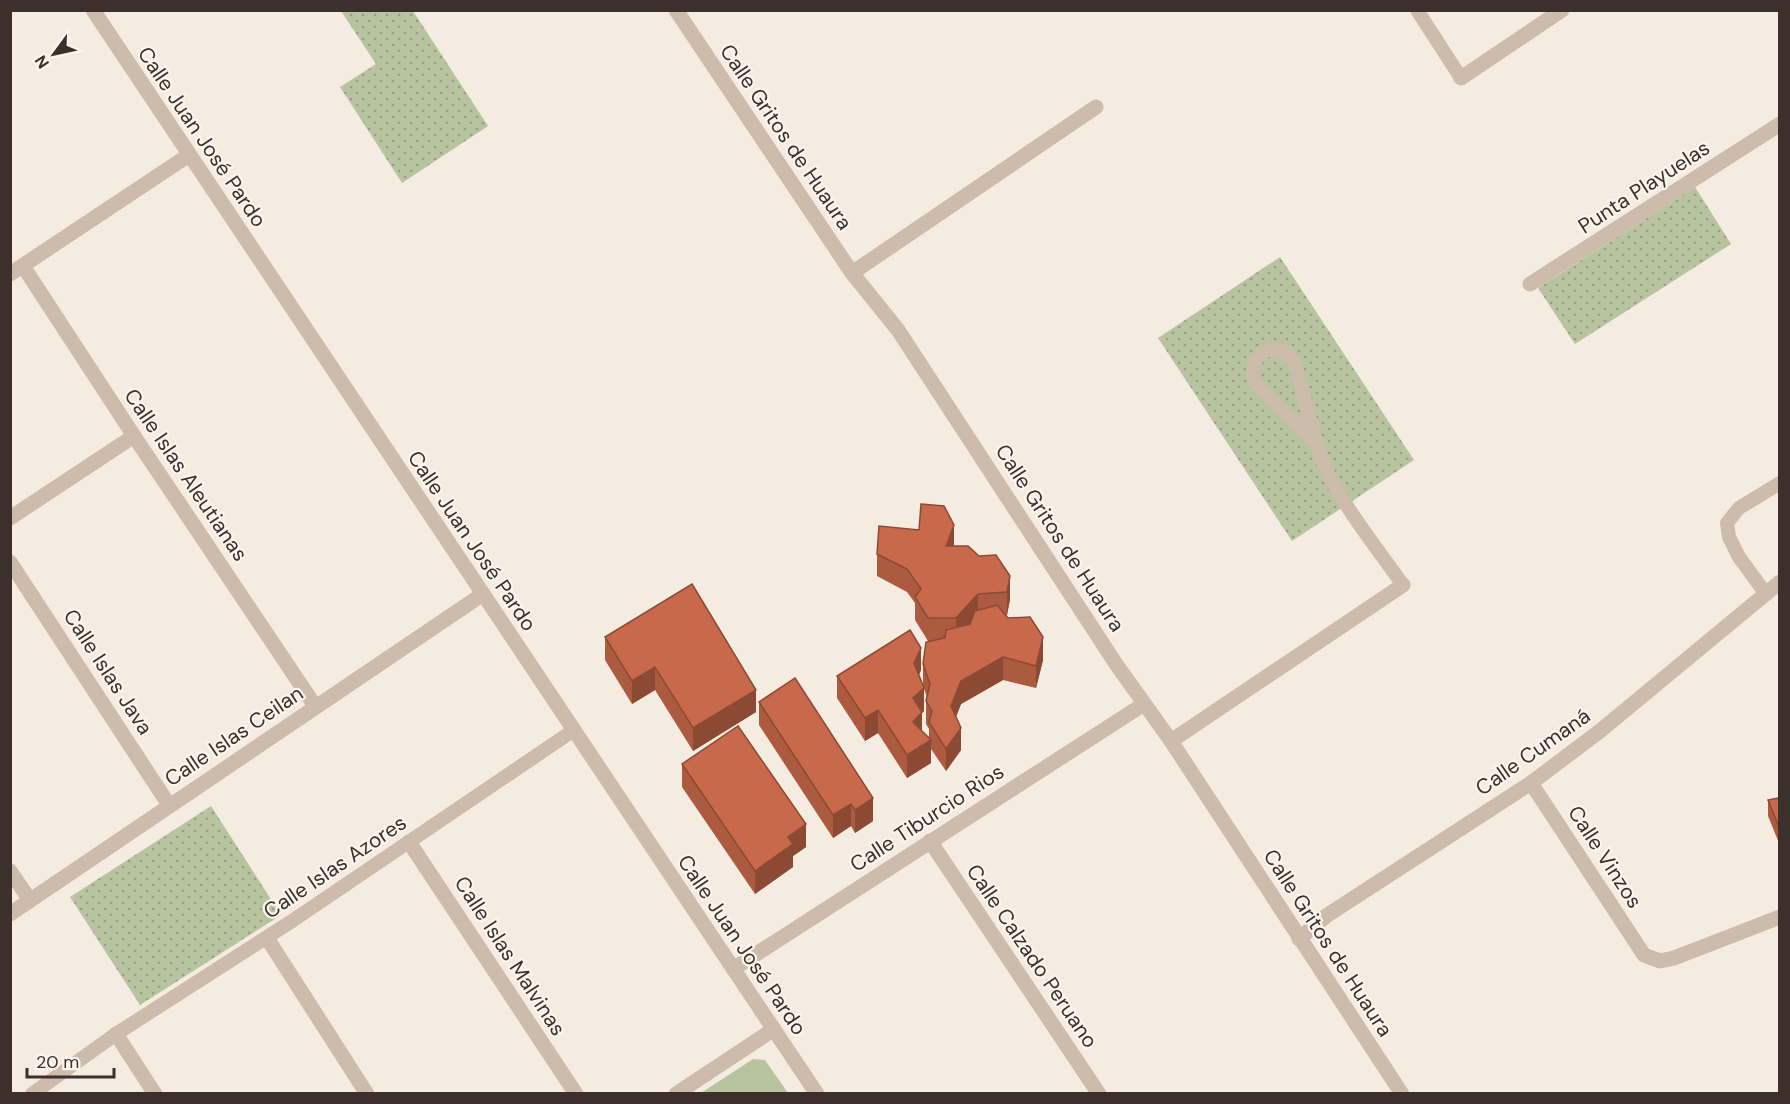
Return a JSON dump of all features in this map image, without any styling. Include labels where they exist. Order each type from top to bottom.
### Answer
[{"type":"street","name":"Calle Juan José Pardo","points":[[93,10],[817,1094]]},
{"type":"street","name":"Calle Gritos de Huaura","points":[[676,10],[852,273],[898,330],[1402,1094]]},
{"type":"street","points":[[1461,78],[1562,10]]},
{"type":"street","points":[[852,273],[1096,107]]},
{"type":"street","name":"Punta Playuelas","points":[[1530,284],[1779,124]]},
{"type":"street","points":[[17,270],[189,155]]},
{"type":"street","name":"Calle Islas Aleutianas","points":[[17,270],[134,436],[315,706]]},
{"type":"street","points":[[10,518],[134,436]]},
{"type":"street","name":"Calle Islas Java","points":[[10,562],[170,805]]},
{"type":"street","name":"Calle Cumaná","points":[[1299,939],[1326,916],[1531,783],[1600,731],[1779,582]]},
{"type":"street","points":[[1171,741],[1403,585]]},
{"type":"street","name":"Calle Islas Ceilan","points":[[10,914],[483,594]]},
{"type":"street","name":"Calle Tiburcio Rios","points":[[733,969],[1144,704]]},
{"type":"street","name":"Calle Vinzos","points":[[1531,783],[1644,955],[1660,961],[1674,958],[1779,917]]},
{"type":"street","name":"Calle Calzado Peruano","points":[[930,841],[1099,1094]]},
{"type":"street","name":"Calle Islas Malvinas","points":[[409,842],[576,1094]]},
{"type":"street","points":[[10,871],[30,900]]},
{"type":"street","points":[[267,938],[367,1094]]},
{"type":"street","points":[[676,1094],[774,1029]]},
{"type":"street","points":[[116,1034],[155,1094]]},
{"type":"lane","points":[[1417,10],[1461,78]]},
{"type":"lane","points":[[1317,445],[1257,386],[1252,374],[1253,365],[1262,353],[1268,350],[1279,350],[1290,355],[1294,361],[1317,445],[1320,456],[1347,505],[1403,585]]},
{"type":"lane","points":[[1766,594],[1739,557],[1729,537],[1727,523],[1739,508],[1779,483]]},
{"type":"lane","name":"Calle Islas Azores","points":[[32,1094],[116,1034],[267,938],[574,730]]},
{"type":"green space","points":[[341,11],[413,11],[488,126],[402,183],[340,87],[376,64]]},
{"type":"green space","points":[[1695,187],[1731,244],[1575,344],[1538,288]]},
{"type":"green space","points":[[1280,257],[1414,460],[1292,541],[1158,338]]},
{"type":"green space","points":[[211,806],[281,915],[140,1005],[70,897]]},
{"type":"green space","points":[[753,1059],[765,1060],[788,1093],[701,1093]]},
{"type":"building","points":[[921,504],[944,506],[954,525],[946,546],[968,546],[979,556],[996,555],[1010,576],[1007,592],[978,594],[956,618],[928,618],[915,597],[921,589],[907,569],[877,554],[879,526],[919,530]]},
{"type":"building","points":[[692,584],[756,690],[693,728],[655,667],[632,681],[605,637]]},
{"type":"building","points":[[997,605],[1008,618],[1030,617],[1043,637],[1036,666],[1003,657],[961,681],[951,706],[961,728],[946,749],[929,722],[932,711],[926,701],[930,684],[923,664],[926,642],[945,638],[946,630],[970,624],[975,611]]},
{"type":"building","points":[[910,630],[921,648],[914,663],[924,688],[913,698],[922,712],[913,722],[931,740],[907,755],[878,710],[865,718],[837,676]]},
{"type":"building","points":[[795,678],[873,798],[855,810],[851,804],[833,815],[759,702]]},
{"type":"building","points":[[738,726],[806,824],[788,837],[793,844],[755,871],[682,764]]},
{"type":"building","points":[[1779,798],[1779,827],[1768,800]]}]
